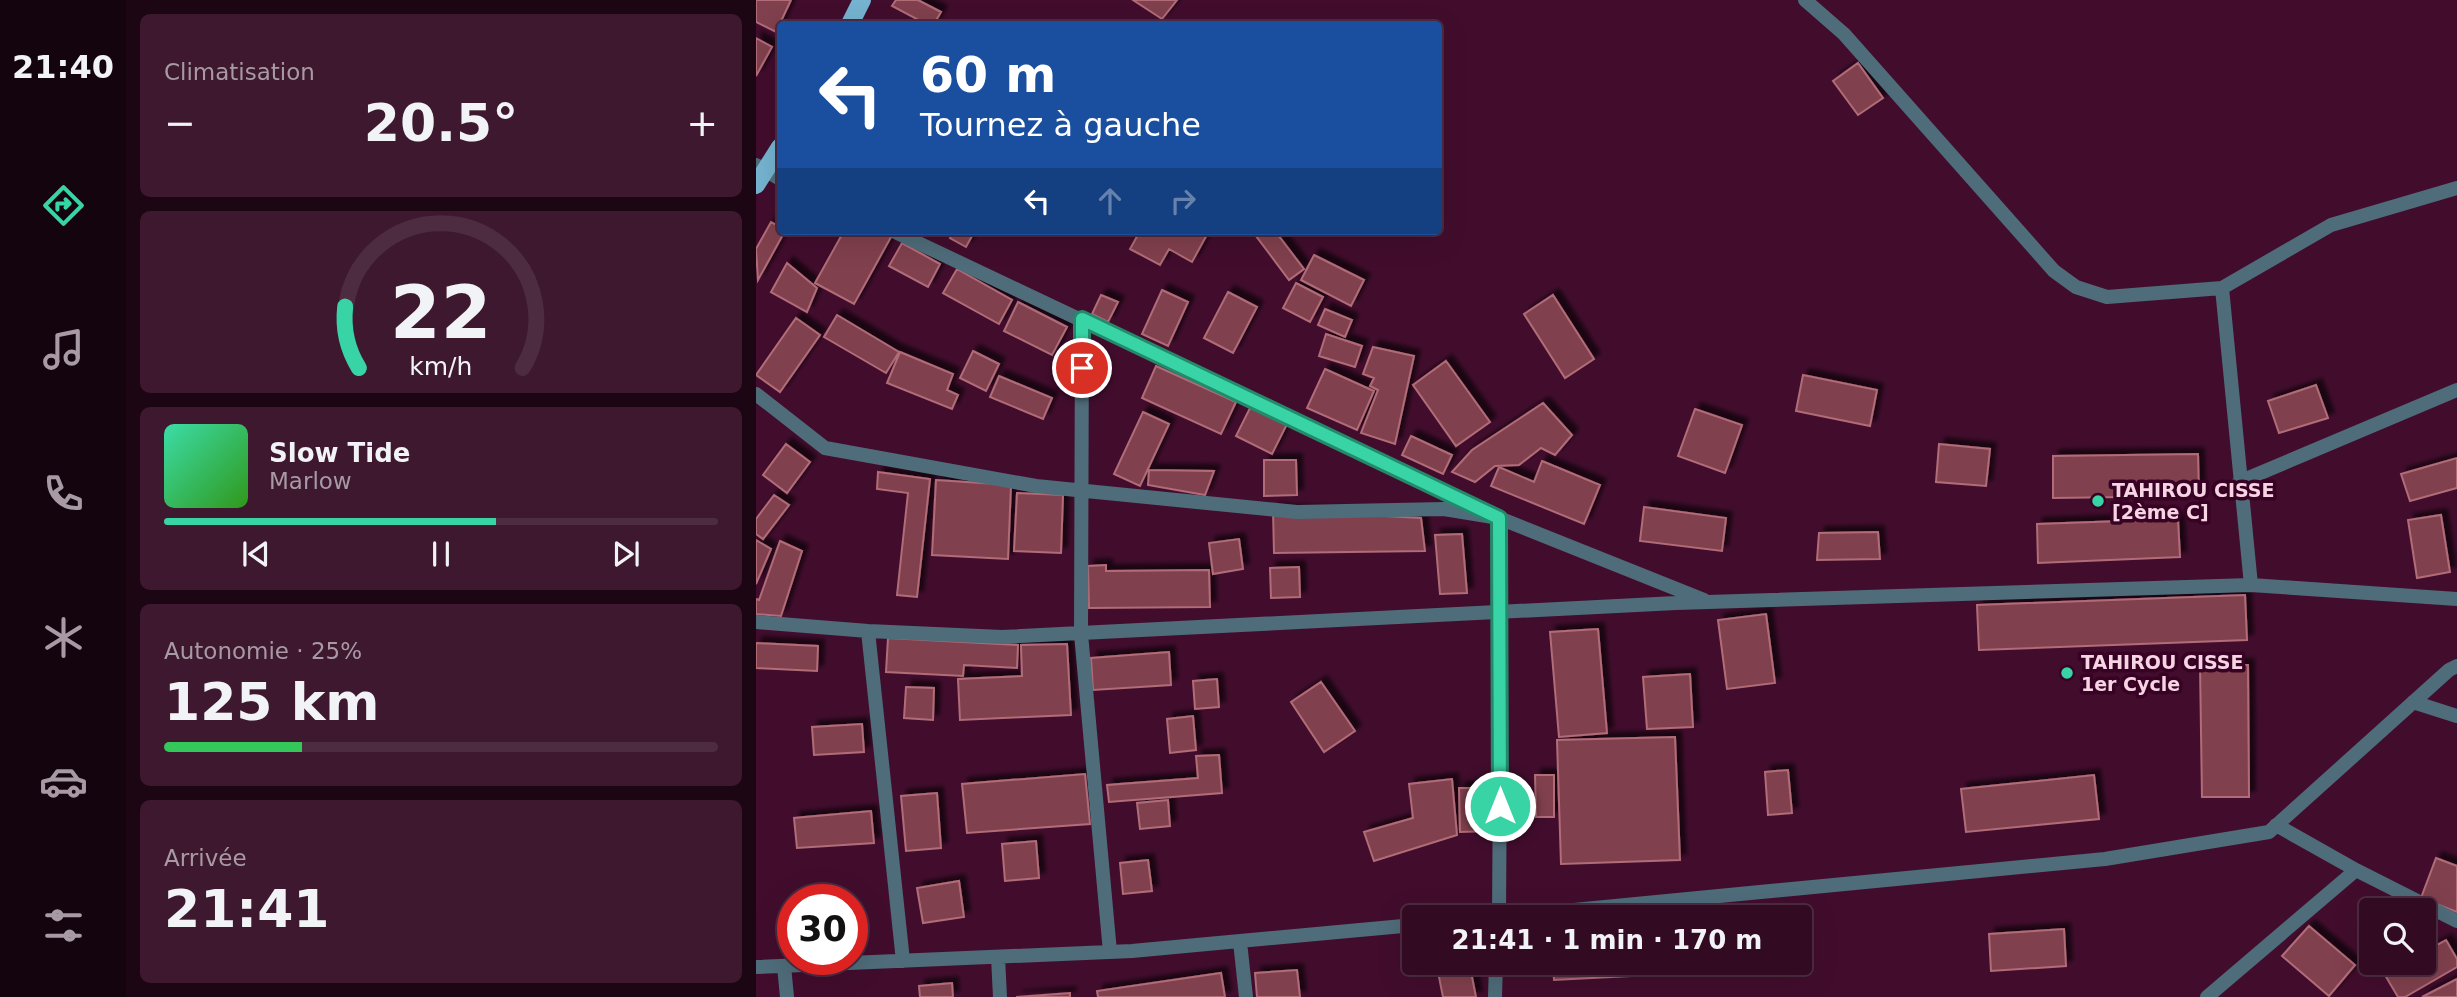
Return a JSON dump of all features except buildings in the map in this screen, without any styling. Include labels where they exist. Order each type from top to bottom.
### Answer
[{"type":"main road","points":[[852,21],[862,0]]},
{"type":"main road","points":[[765,175],[777,153]]},
{"type":"street","points":[[1805,0],[1844,34],[2054,271],[2076,287],[2108,298],[2222,288],[2331,225],[2457,188]]},
{"type":"street","points":[[902,235],[1499,518],[1709,602]]},
{"type":"street","points":[[2222,288],[2251,585]]},
{"type":"street","points":[[1082,319],[1081,634],[1110,952]]},
{"type":"street","points":[[2239,482],[2457,390]]},
{"type":"street","points":[[756,394],[825,448],[1035,486],[1297,512],[1444,509],[1499,518]]},
{"type":"street","points":[[1499,518],[1499,905]]},
{"type":"street","points":[[756,622],[1002,638],[1709,602],[2251,585],[2457,599]]},
{"type":"street","points":[[868,631],[903,961]]},
{"type":"street","points":[[1624,905],[2105,859],[2269,832],[2449,670],[2457,666]]},
{"type":"street","points":[[2413,702],[2457,716]]},
{"type":"street","points":[[2276,825],[2356,870],[2457,921]]},
{"type":"street","points":[[2207,997],[2356,870]]},
{"type":"street","points":[[868,962],[1110,952],[1402,926]]},
{"type":"street","points":[[1240,942],[1246,997]]},
{"type":"street","points":[[998,957],[1000,997]]},
{"type":"street","points":[[756,967],[777,966]]},
{"type":"street","points":[[785,975],[787,997]]},
{"type":"street","points":[[1495,997],[1496,975]]},
{"type":"place","name":"TAHIROU CISSE [2ème C]","points":[[2098,501]]},
{"type":"place","name":"TAHIROU CISSE 1er Cycle","points":[[2067,673]]},
{"type":"route","points":[[1082,368],[1082,319],[1499,518],[1500,806]]}]
